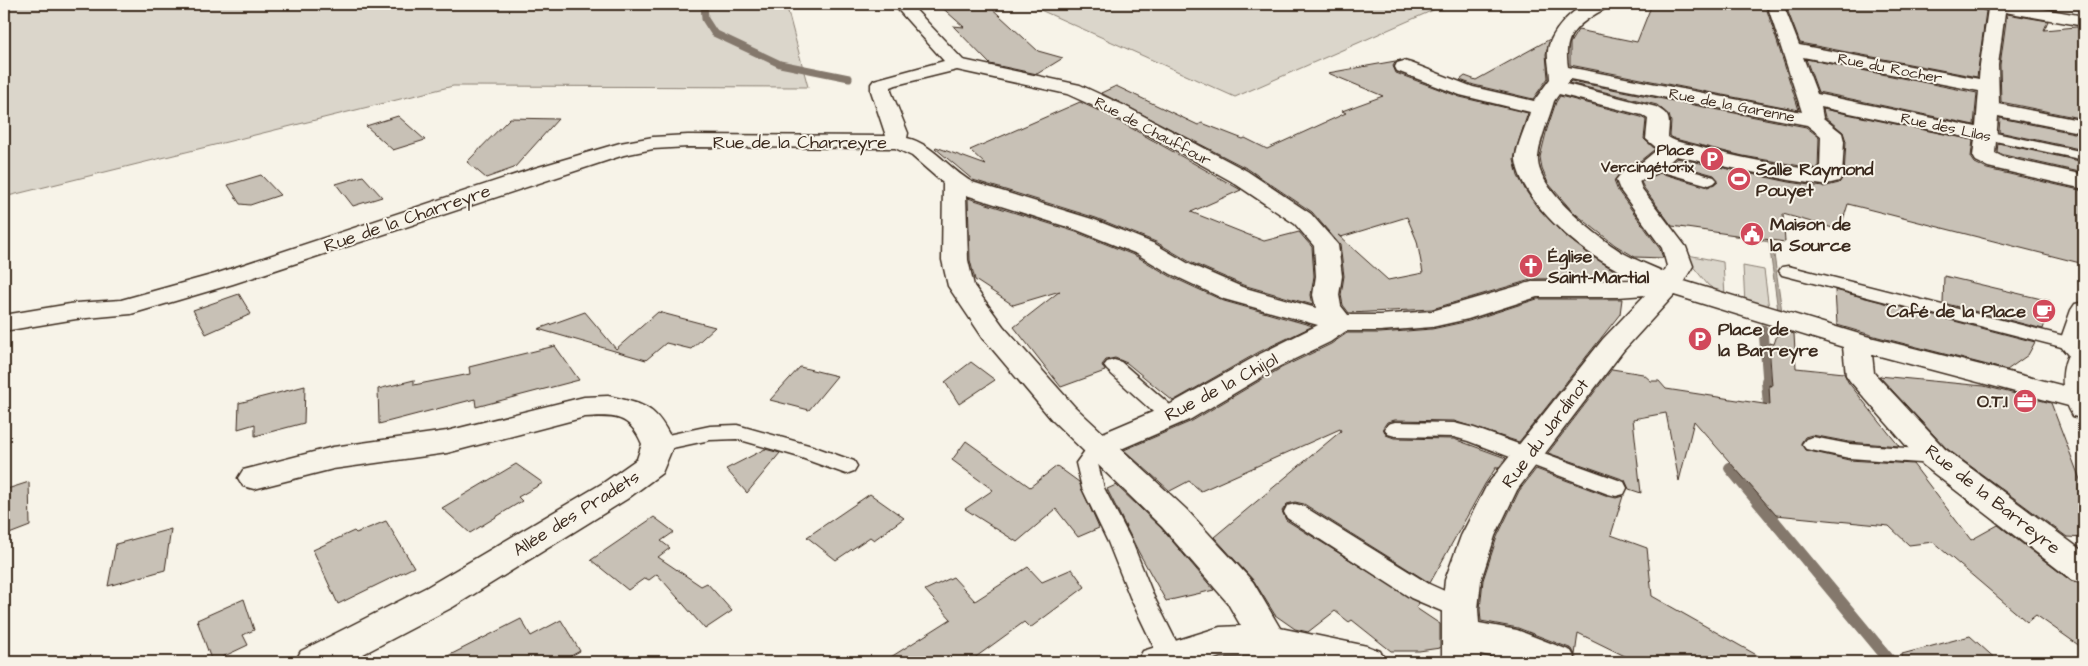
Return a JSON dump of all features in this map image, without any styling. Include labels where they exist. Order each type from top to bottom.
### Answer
[{"type":"street","points":[[895,142],[897,132],[881,91],[881,84],[957,64],[901,4]]},
{"type":"street","points":[[1602,4],[1589,10],[1569,27],[1562,38],[1557,50],[1558,80],[1544,101],[1527,158],[1532,178],[1541,194],[1567,222],[1600,248],[1669,285],[1796,325],[2082,404],[2077,377],[2084,310]]},
{"type":"street","name":"Rue de la Garenne","points":[[1558,80],[1609,79],[1756,112],[1811,109],[1775,4]]},
{"type":"street","points":[[2084,20],[1993,4],[1984,156],[1989,159],[2084,182]]},
{"type":"street","name":"Rue du Rocher","points":[[1791,49],[1989,87]]},
{"type":"street","name":"Rue de Chauffour","points":[[957,64],[1073,89],[1116,109],[1240,176],[1303,220],[1326,245],[1329,276],[1326,296],[1328,306],[1340,323]]},
{"type":"street","points":[[1404,67],[1467,91],[1542,109]]},
{"type":"street","points":[[1558,80],[1649,111],[1659,117],[1657,139],[1670,149],[1686,150],[1717,158],[1823,178],[1831,176],[1831,151],[1834,141],[1831,133],[1811,109]]},
{"type":"street","points":[[1988,108],[2084,127]]},
{"type":"street","name":"Rue des Lilas","points":[[1811,109],[1986,135]]},
{"type":"street","name":"Rue de la Charreyre","points":[[4,323],[76,311],[122,308],[304,253],[446,204],[620,149],[653,143],[688,141],[895,142],[909,145],[920,151],[954,181],[964,187],[1086,225],[1137,246],[1180,269],[1233,293],[1340,323],[1380,324],[1432,319],[1459,313],[1535,289],[1618,289],[1669,285]]},
{"type":"street","points":[[1653,165],[1670,149]]},
{"type":"street","name":"Rue du Jardinot","points":[[1461,635],[1463,580],[1478,536],[1503,485],[1613,345],[1669,285],[1680,266],[1674,247],[1631,190],[1627,180],[1632,175],[1653,165]]},
{"type":"street","points":[[954,181],[955,260],[961,286],[999,339],[1063,413],[1174,518],[1240,592],[1268,641]]},
{"type":"street","name":"Rue de la Chijol","points":[[1100,446],[1170,416],[1270,360],[1320,336],[1340,323]]},
{"type":"street","name":"Rue de la Barreyre","points":[[1857,342],[1860,376],[1934,456],[2084,570]]},
{"type":"street","points":[[254,478],[333,458],[447,442],[584,407],[608,406],[634,412],[650,426],[658,444]]},
{"type":"street","name":"Allée des Pradets","points":[[314,662],[440,597],[615,491],[651,465],[658,444]]},
{"type":"street","points":[[1461,635],[1517,645],[1558,662]]},
{"type":"street","points":[[1163,660],[1220,642],[1268,641],[1366,662]]},
{"type":"lane","name":"Rue des Lilas","points":[[1986,135],[2084,156]]},
{"type":"lane","points":[[1653,165],[1709,180]]},
{"type":"lane","points":[[1788,271],[2080,351]]},
{"type":"lane","points":[[1114,366],[1170,416]]},
{"type":"lane","points":[[1395,428],[1454,430],[1474,435],[1616,488]]},
{"type":"lane","points":[[658,444],[710,433],[738,432],[804,450],[846,466]]},
{"type":"lane","points":[[1813,444],[1849,451],[1934,456]]},
{"type":"lane","points":[[1100,446],[1087,463],[1093,488],[1120,542],[1142,597],[1163,660]]},
{"type":"lane","points":[[1295,512],[1420,591],[1461,635]]},
{"type":"shaded area","points":[[4,4],[786,4],[808,87],[453,86],[4,197]]},
{"type":"shaded area","points":[[1027,4],[1447,4],[1235,97]]},
{"type":"shaded area","points":[[1734,234],[1772,240],[1782,312],[1778,311],[1769,242],[1734,236]]},
{"type":"shaded area","points":[[1683,254],[1723,262],[1725,297],[1708,285]]},
{"type":"shaded area","points":[[1743,266],[1764,270],[1769,309],[1745,304]]},
{"type":"building","points":[[938,4],[987,4],[1038,51],[1063,58],[1037,74],[990,64],[953,26],[964,27]]},
{"type":"building","points":[[1652,4],[1765,4],[1799,110],[1570,65],[1570,43],[1578,30],[1637,42]]},
{"type":"building","points":[[1785,4],[1978,4],[1980,9],[1986,11],[1977,77],[1800,43]]},
{"type":"building","points":[[2007,14],[2048,21],[2044,30],[2084,28],[2084,119],[2001,102],[2000,65]]},
{"type":"building","points":[[1550,39],[1546,54],[1548,78],[1533,99],[1460,80],[1465,76],[1476,80]]},
{"type":"building","points":[[1806,59],[1977,93],[1974,125],[1818,92]]},
{"type":"building","points":[[1401,60],[1396,61],[1393,66],[1396,73],[1460,97],[1528,113],[1514,160],[1518,176],[1526,191],[1537,207],[1564,235],[1617,272],[1609,278],[1534,279],[1432,309],[1349,313],[1343,305],[1341,295],[1344,276],[1340,245],[1312,212],[1248,169],[1101,93],[1116,86],[1198,125],[1202,123],[1243,139],[1245,138],[1267,149],[1346,113],[1342,111],[1383,96],[1328,73]],"holes":[[[1407,217],[1417,241],[1423,273],[1388,280],[1338,235],[1341,237]]]},
{"type":"building","points":[[1571,81],[1806,127],[1819,137],[1818,169],[1743,156],[1675,139],[1670,136],[1671,122],[1669,115],[1657,105],[1569,83]]},
{"type":"building","points":[[1560,96],[1641,117],[1646,120],[1644,139],[1655,149],[1640,161],[1623,169],[1614,181],[1618,191],[1660,249],[1663,258],[1635,257],[1615,245],[1572,211],[1548,183],[1542,169],[1540,157],[1547,129],[1556,102]]},
{"type":"building","points":[[1080,102],[1108,115],[1241,190],[1191,212],[1264,241],[1299,232],[1312,247],[1314,276],[1311,295],[1313,305],[1243,285],[1190,262],[1156,242],[1096,218],[973,180],[935,148],[986,165],[970,150]]},
{"type":"building","points":[[1823,109],[1973,140],[1971,157],[1975,163],[1987,169],[2084,191],[2084,264],[1848,204],[1840,230],[1783,214],[1785,242],[1672,226],[1641,182],[1660,173],[1708,187],[1718,181],[1714,175],[1671,163],[1677,158],[1789,182],[1823,187],[1839,183],[1844,176],[1846,141],[1843,132],[1825,117]]},
{"type":"building","points":[[398,116],[425,140],[393,150],[366,126]]},
{"type":"building","points":[[510,118],[558,119],[514,168],[486,178],[467,162]]},
{"type":"building","points":[[2000,118],[2084,135],[2084,150],[1999,132]]},
{"type":"building","points":[[1998,143],[2084,162],[2084,173],[2004,155],[1997,152]]},
{"type":"building","points":[[261,175],[280,195],[250,205],[240,204],[228,185]]},
{"type":"building","points":[[363,176],[382,197],[353,206],[336,184]]},
{"type":"building","points":[[968,198],[1076,232],[1136,256],[1170,276],[1224,301],[1313,326],[1259,352],[1173,401],[1127,363],[1115,358],[1106,360],[1102,365],[1105,371],[1061,387],[1014,327],[1060,291],[1013,305],[975,280],[970,260]]},
{"type":"building","points":[[1944,276],[2050,301],[2043,329],[1943,303]]},
{"type":"building","points":[[1835,290],[2035,342],[2028,355],[2007,370],[1878,337],[1837,325]]},
{"type":"building","points":[[239,294],[251,314],[206,334],[193,310]]},
{"type":"building","points":[[1537,299],[1622,299],[1620,314],[1519,442],[1454,421],[1395,420],[1387,422],[1383,428],[1386,435],[1394,438],[1454,439],[1506,458],[1497,470],[1497,466],[1485,484],[1430,583],[1304,504],[1295,502],[1287,504],[1282,511],[1286,520],[1419,603],[1416,608],[1440,624],[1440,648],[1419,651],[1391,651],[1352,620],[1349,622],[1335,611],[1308,632],[1295,629],[1275,615],[1254,581],[1214,537],[1341,431],[1340,429],[1201,491],[1189,481],[1170,491],[1124,450],[1192,421],[1281,368],[1331,344],[1347,333],[1380,333],[1432,329],[1469,321]]},
{"type":"building","points":[[585,312],[616,349],[658,312],[715,327],[691,349],[666,343],[646,360],[538,329]]},
{"type":"building","points":[[1779,329],[1794,334],[1796,368],[1844,373],[1848,382],[1899,446],[1849,442],[1812,435],[1805,437],[1801,443],[1805,450],[1849,460],[1913,464],[1971,540],[1998,525],[2071,581],[2084,585],[2084,649],[2036,615],[2027,622],[1933,542],[1909,545],[1889,526],[1776,515],[1694,421],[1679,481],[1666,413],[1633,419],[1641,493],[1629,489],[1625,480],[1548,453],[1612,369],[1643,374],[1651,381],[1659,381],[1666,389],[1770,405],[1769,385],[1772,386],[1769,343],[1774,344]]},
{"type":"building","points":[[555,346],[579,380],[476,407],[475,399],[379,424],[378,389],[414,380],[414,385],[470,374],[469,367]]},
{"type":"building","points":[[971,362],[995,380],[959,404],[945,382]]},
{"type":"building","points":[[800,367],[837,376],[809,410],[770,400]]},
{"type":"building","points":[[1879,376],[1984,386],[2051,403],[2081,482],[2084,495],[2084,538],[2067,537],[1946,448]]},
{"type":"building","points":[[305,386],[304,423],[255,436],[255,424],[238,429],[239,403]]},
{"type":"building","points":[[966,441],[1030,487],[1057,466],[1079,482],[1099,528],[1078,537],[1056,509],[1017,542],[965,509],[993,490],[952,460]]},
{"type":"building","points":[[765,449],[780,453],[747,493],[726,469]]},
{"type":"building","points":[[516,464],[543,483],[518,497],[522,501],[470,533],[442,508]]},
{"type":"building","points":[[1536,469],[1608,496],[1616,498],[1623,496],[1611,535],[1647,548],[1652,596],[1769,662],[1637,662],[1578,633],[1575,655],[1572,649],[1518,628],[1481,621],[1480,609],[1483,580],[1497,537],[1519,491]]},
{"type":"building","points":[[29,482],[30,526],[4,536],[4,490]]},
{"type":"building","points":[[1116,485],[1161,528],[1214,590],[1166,601],[1107,489]]},
{"type":"building","points":[[870,494],[904,518],[874,540],[870,537],[836,560],[807,537]]},
{"type":"building","points":[[654,517],[674,532],[661,541],[670,548],[658,557],[701,586],[707,583],[732,611],[705,629],[657,574],[649,580],[645,578],[628,590],[591,560]]},
{"type":"building","points":[[386,521],[414,567],[338,604],[313,550],[354,531],[356,533]]},
{"type":"building","points":[[171,529],[165,570],[108,586],[116,544]]},
{"type":"building","points":[[1028,567],[1042,582],[1072,569],[1085,587],[1030,628],[1024,622],[969,662],[883,662],[951,619],[925,590],[953,577],[975,601]]},
{"type":"building","points":[[244,599],[254,630],[243,635],[248,645],[212,662],[197,620]]},
{"type":"building","points":[[521,619],[531,636],[561,620],[580,651],[560,662],[436,662]]},
{"type":"building","points":[[1970,636],[1999,662],[1903,662],[1902,654]]},
{"type":"waterway","points":[[704,4],[705,19],[714,33],[780,64],[849,78]]},
{"type":"waterway","points":[[1763,329],[1767,382]]},
{"type":"waterway","points":[[1767,381],[1770,418]]},
{"type":"waterway","points":[[1730,468],[1891,662]]},
{"type":"place","name":"Place Vercingétorix","points":[[1712,159]]},
{"type":"place","name":"Salle Raymond Pouyet","points":[[1739,179]]},
{"type":"place","name":"Maison de la Source","points":[[1752,234]]},
{"type":"place","name":"Église Saint-Martial","points":[[1531,266]]},
{"type":"place","name":"Café de la Place","points":[[2044,311]]},
{"type":"place","name":"Place de la Barreyre","points":[[1700,339]]},
{"type":"place","name":"O.T.I","points":[[2025,401]]}]
